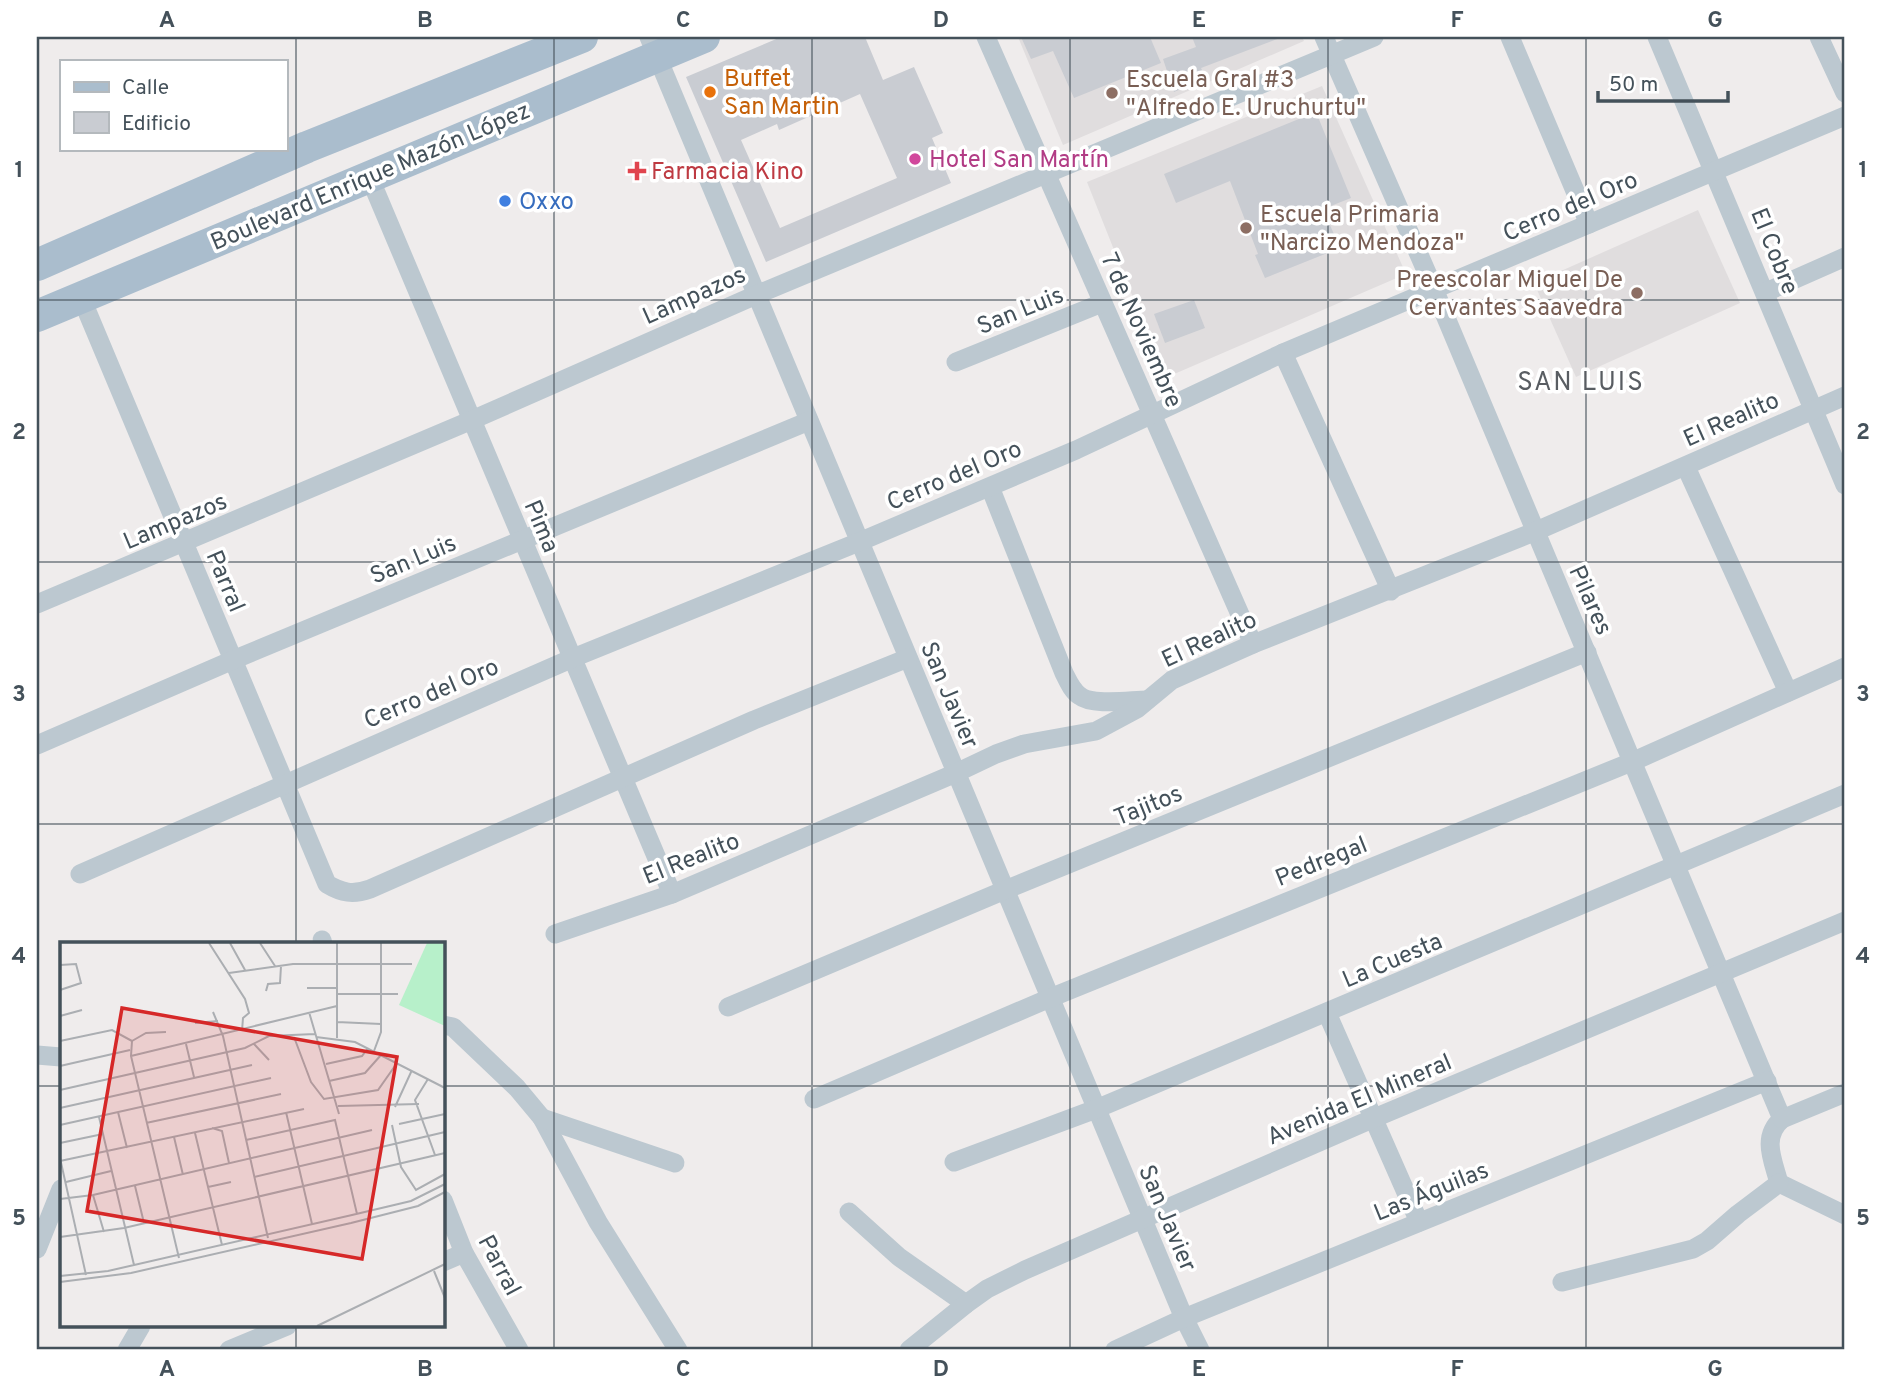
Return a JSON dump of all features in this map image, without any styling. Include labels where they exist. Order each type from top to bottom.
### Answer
[{"type":"main road","name":"Boulevard Enrique Mazón López","points":[[37,265],[307,148],[582,37]]},
{"type":"main road","name":"Boulevard Enrique Mazón López","points":[[37,316],[369,176],[653,47],[704,37]]},
{"type":"street","name":"7 de Noviembre","points":[[986,37],[1253,644]]},
{"type":"street","name":"Pilares","points":[[1324,37],[1434,289],[1782,1119]]},
{"type":"street","name":"Lampazos","points":[[37,604],[184,544],[756,295],[1374,37]]},
{"type":"street","points":[[1510,37],[1589,224]]},
{"type":"street","name":"El Cobre","points":[[1657,37],[1845,485]]},
{"type":"street","points":[[1819,37],[1845,93]]},
{"type":"street","name":"San Javier","points":[[653,47],[1096,1110],[1200,1350]]},
{"type":"street","name":"Cerro del Oro","points":[[80,874],[573,658],[990,487],[1154,415],[1283,353],[1845,116]]},
{"type":"street","name":"Pima","points":[[369,176],[672,894]]},
{"type":"street","points":[[1766,292],[1845,257]]},
{"type":"street","name":"Parral","points":[[81,297],[327,884],[340,891],[356,894],[622,779]]},
{"type":"street","name":"San Luis","points":[[956,362],[1102,303]]},
{"type":"street","points":[[1283,353],[1391,590]]},
{"type":"street","name":"El Realito","points":[[555,934],[672,894],[996,754],[1024,744],[1096,731],[1120,720],[1172,680],[1253,644],[1534,532],[1845,396]]},
{"type":"street","name":"San Luis","points":[[37,745],[233,660],[809,421]]},
{"type":"street","points":[[1686,467],[1788,692]]},
{"type":"street","points":[[990,487],[1073,690],[1082,698],[1094,701],[1147,700]]},
{"type":"street","name":"Tajitos","points":[[728,1007],[1005,890],[1587,652]]},
{"type":"street","points":[[622,779],[754,720],[908,658]]},
{"type":"street","name":"Pedregal","points":[[814,1099],[1050,999],[1633,761],[1845,667]]},
{"type":"street","name":"La Cuesta","points":[[954,1162],[1096,1110],[1845,794]]},
{"type":"street","name":"Avenida El Mineral","points":[[909,1350],[987,1289],[1025,1270],[1372,1119],[1845,921]]},
{"type":"street","points":[[1327,1013],[1419,1222]]},
{"type":"street","points":[[448,1026],[517,1088],[542,1118],[598,1222],[678,1350]]},
{"type":"street","points":[[37,1055],[60,1057]]},
{"type":"street","name":"Las Águilas","points":[[1115,1350],[1184,1318],[1767,1081]]},
{"type":"street","points":[[1779,1183],[1769,1139],[1772,1130],[1782,1119],[1845,1093]]},
{"type":"street","points":[[542,1118],[675,1163]]},
{"type":"street","points":[[1779,1183],[1845,1214]]},
{"type":"street","points":[[1562,1282],[1693,1249],[1779,1183]]},
{"type":"street","points":[[37,1249],[60,1192]]},
{"type":"street","name":"Parral","points":[[444,1202],[464,1253],[519,1350]]},
{"type":"street","points":[[849,1212],[898,1257],[966,1304]]},
{"type":"street","points":[[444,1262],[464,1253]]},
{"type":"street","points":[[127,1350],[140,1328]]},
{"type":"street","points":[[229,1350],[282,1328]]},
{"type":"shaded area","name":"Escuela Gral #3 \"Alfredo E. Uruchurtu\"","points":[[1018,37],[1302,37],[1304,41],[1063,145]]},
{"type":"shaded area","name":"Escuela Primaria \"Narcizo Mendoza\"","points":[[1322,86],[1406,274],[1165,378],[1087,182]]},
{"type":"shaded area","name":"Preescolar Miguel De Cervantes Saavedra","points":[[1698,210],[1740,303],[1576,377],[1534,283]]},
{"type":"building","name":"Hotel San Martín","points":[[781,37],[865,37],[883,80],[914,67],[943,133],[932,138],[951,183],[766,262],[686,77]],"holes":[[[860,94],[897,178],[780,228],[741,140],[777,124],[779,130]]]},
{"type":"building","points":[[1021,37],[1150,37],[1161,63],[1074,98],[1053,51],[1031,59]]},
{"type":"building","points":[[1192,37],[1280,38],[1201,68],[1204,74],[1198,76],[1199,81],[1174,92],[1163,59],[1196,47]]},
{"type":"building","points":[[1316,112],[1351,198],[1323,209],[1340,248],[1265,278],[1230,181],[1176,203],[1164,174]]},
{"type":"building","points":[[1194,300],[1205,328],[1165,343],[1154,314]]},
{"type":"place","name":"Buffet San Martin","points":[[710,92]]},
{"type":"place","name":"Escuela Gral #3 \"Alfredo E. Uruchurtu\"","points":[[1112,93]]},
{"type":"place","name":"Hotel San Martín","points":[[915,159]]},
{"type":"place","name":"Farmacia Kino","points":[[637,171]]},
{"type":"place","name":"Oxxo","points":[[505,201]]},
{"type":"place","name":"Escuela Primaria \"Narcizo Mendoza\"","points":[[1246,228]]},
{"type":"place","name":"Preescolar Miguel De Cervantes Saavedra","points":[[1637,293]]},
{"type":"district","name":"SAN LUIS","points":[[1581,381]]}]
